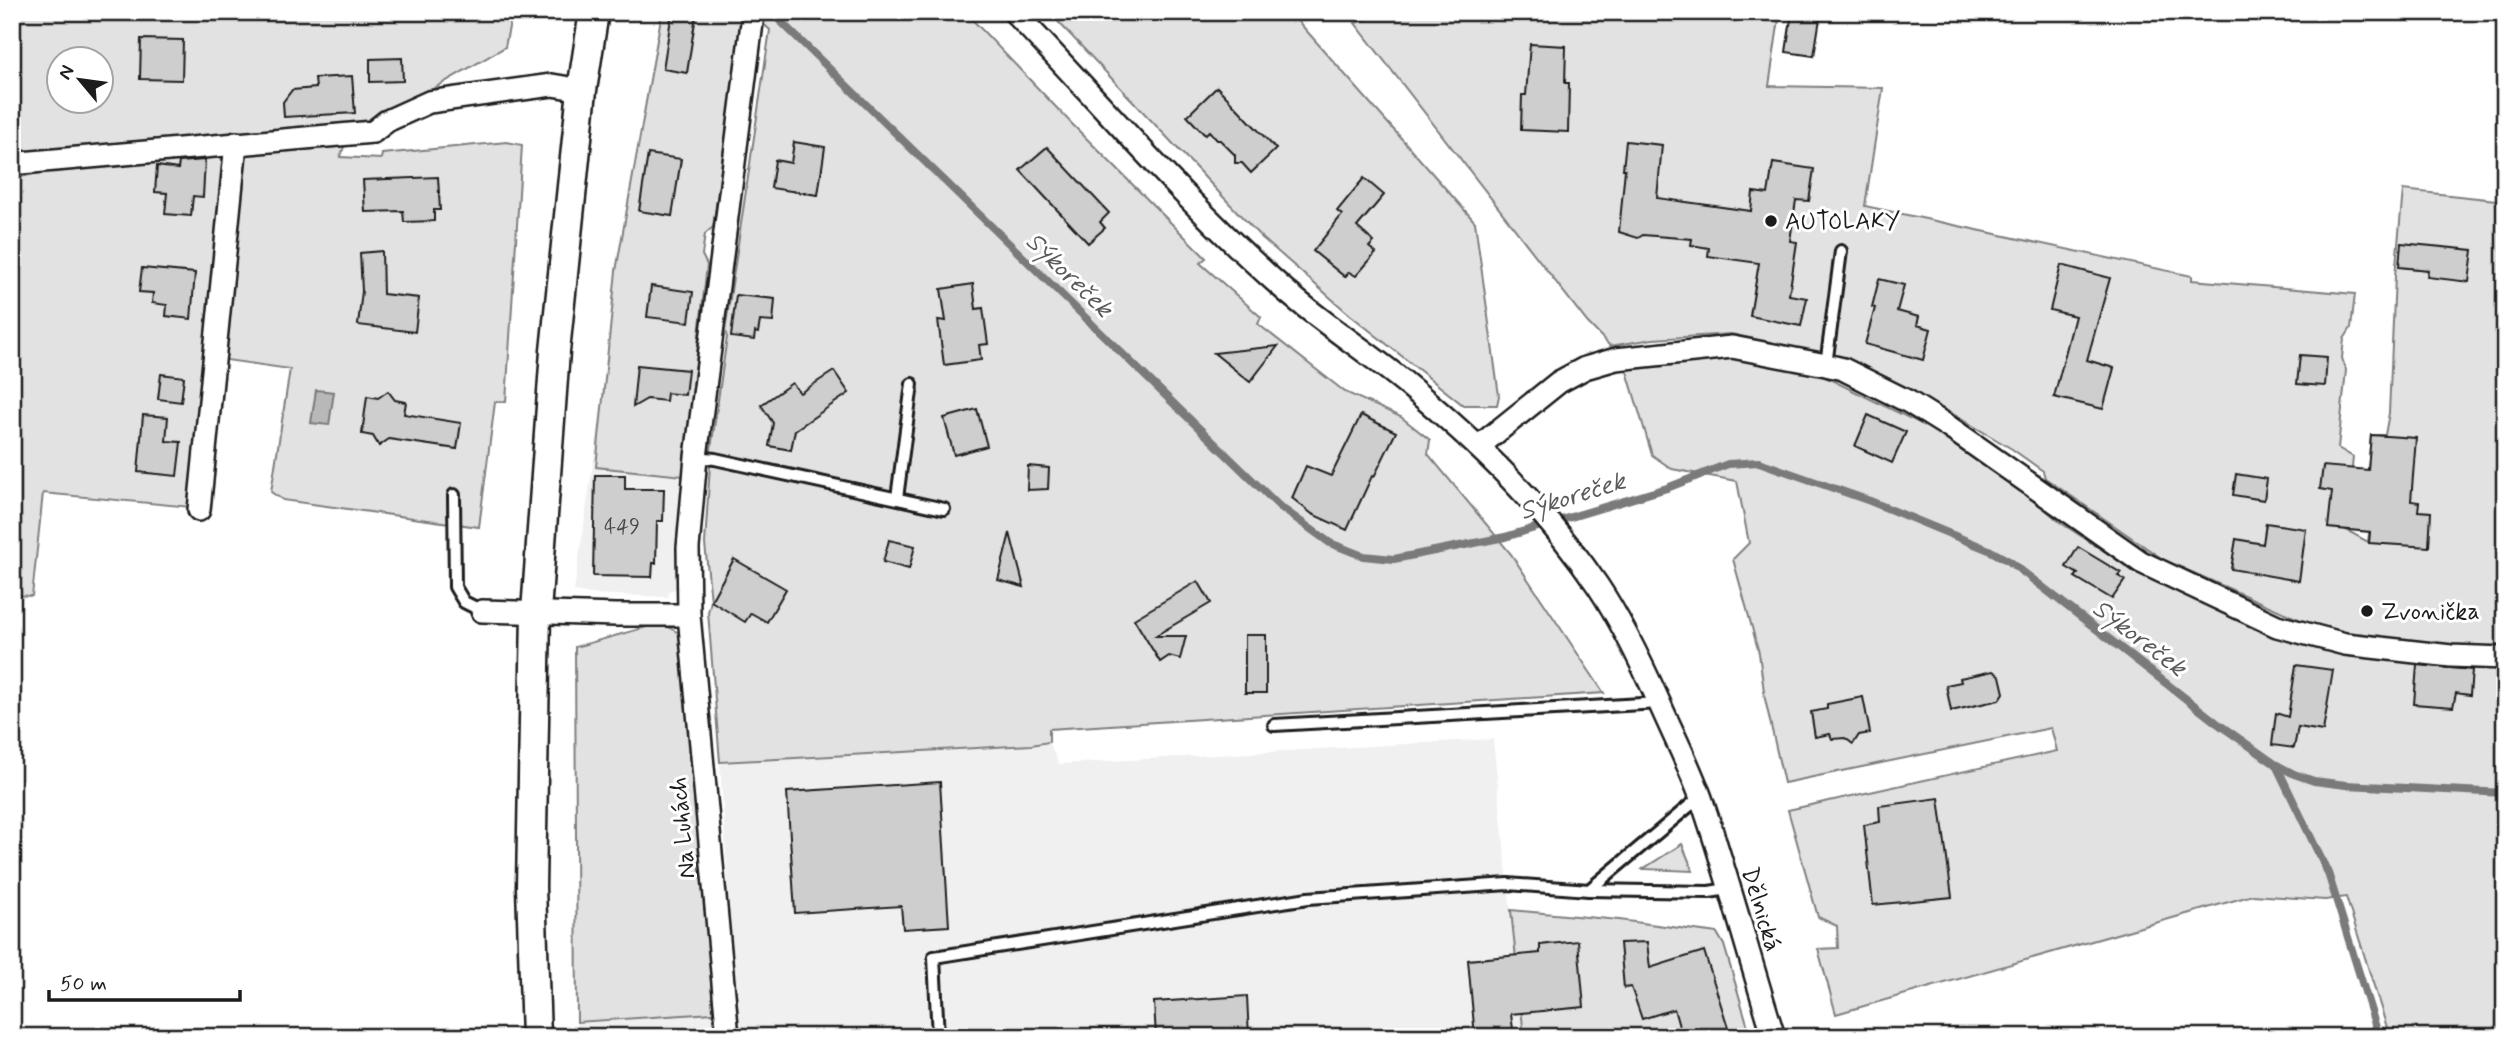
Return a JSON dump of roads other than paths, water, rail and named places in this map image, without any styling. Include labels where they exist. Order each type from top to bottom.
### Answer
[{"type":"main road","points":[[536,1037],[531,887],[536,612],[555,351],[582,90],[594,12]]},
{"type":"street","name":"Dělnická","points":[[1014,12],[1251,260],[1304,305],[1408,385],[1478,447],[1532,500],[1565,541],[1598,586],[1622,626],[1700,796],[1774,1037]]},
{"type":"street","name":"Na Luhách","points":[[728,1037],[689,615],[688,548],[696,457],[753,15]]},
{"type":"street","points":[[12,166],[21,163],[373,132],[387,121],[429,102],[552,85],[582,90]]},
{"type":"street","points":[[199,510],[236,143]]},
{"type":"street","points":[[1478,447],[1559,382],[1585,368],[1616,359],[1732,346],[1826,365],[1843,369],[1909,402],[1950,427],[2141,562],[2277,626],[2345,644],[2451,656],[2505,658]]},
{"type":"street","points":[[482,611],[689,615]]},
{"type":"lane","points":[[1826,365],[1841,251]]},
{"type":"lane","points":[[897,498],[912,384]]},
{"type":"lane","points":[[696,457],[944,509]]},
{"type":"lane","points":[[454,495],[455,587],[464,602],[482,611]]},
{"type":"lane","points":[[1274,724],[1659,703]]},
{"type":"lane","points":[[1589,890],[1700,796]]},
{"type":"lane","points":[[938,1037],[933,957],[1308,898],[1508,884],[1589,890],[1709,892],[1728,889]]},
{"type":"waterway","name":"Sýkoreček","points":[[771,12],[1279,506],[1330,543],[1363,556],[1394,559],[1505,537],[1667,488],[1728,464],[1759,462],[1870,501],[1989,550],[2009,561],[2217,723],[2275,764],[2294,774],[2314,781],[2346,785],[2505,793]]},
{"type":"waterway","points":[[2276,765],[2328,873],[2379,1037]]},
{"type":"place","name":"AUTOLAKY","points":[[1771,221]]},
{"type":"place","name":"Zvonička","points":[[2367,611]]}]
